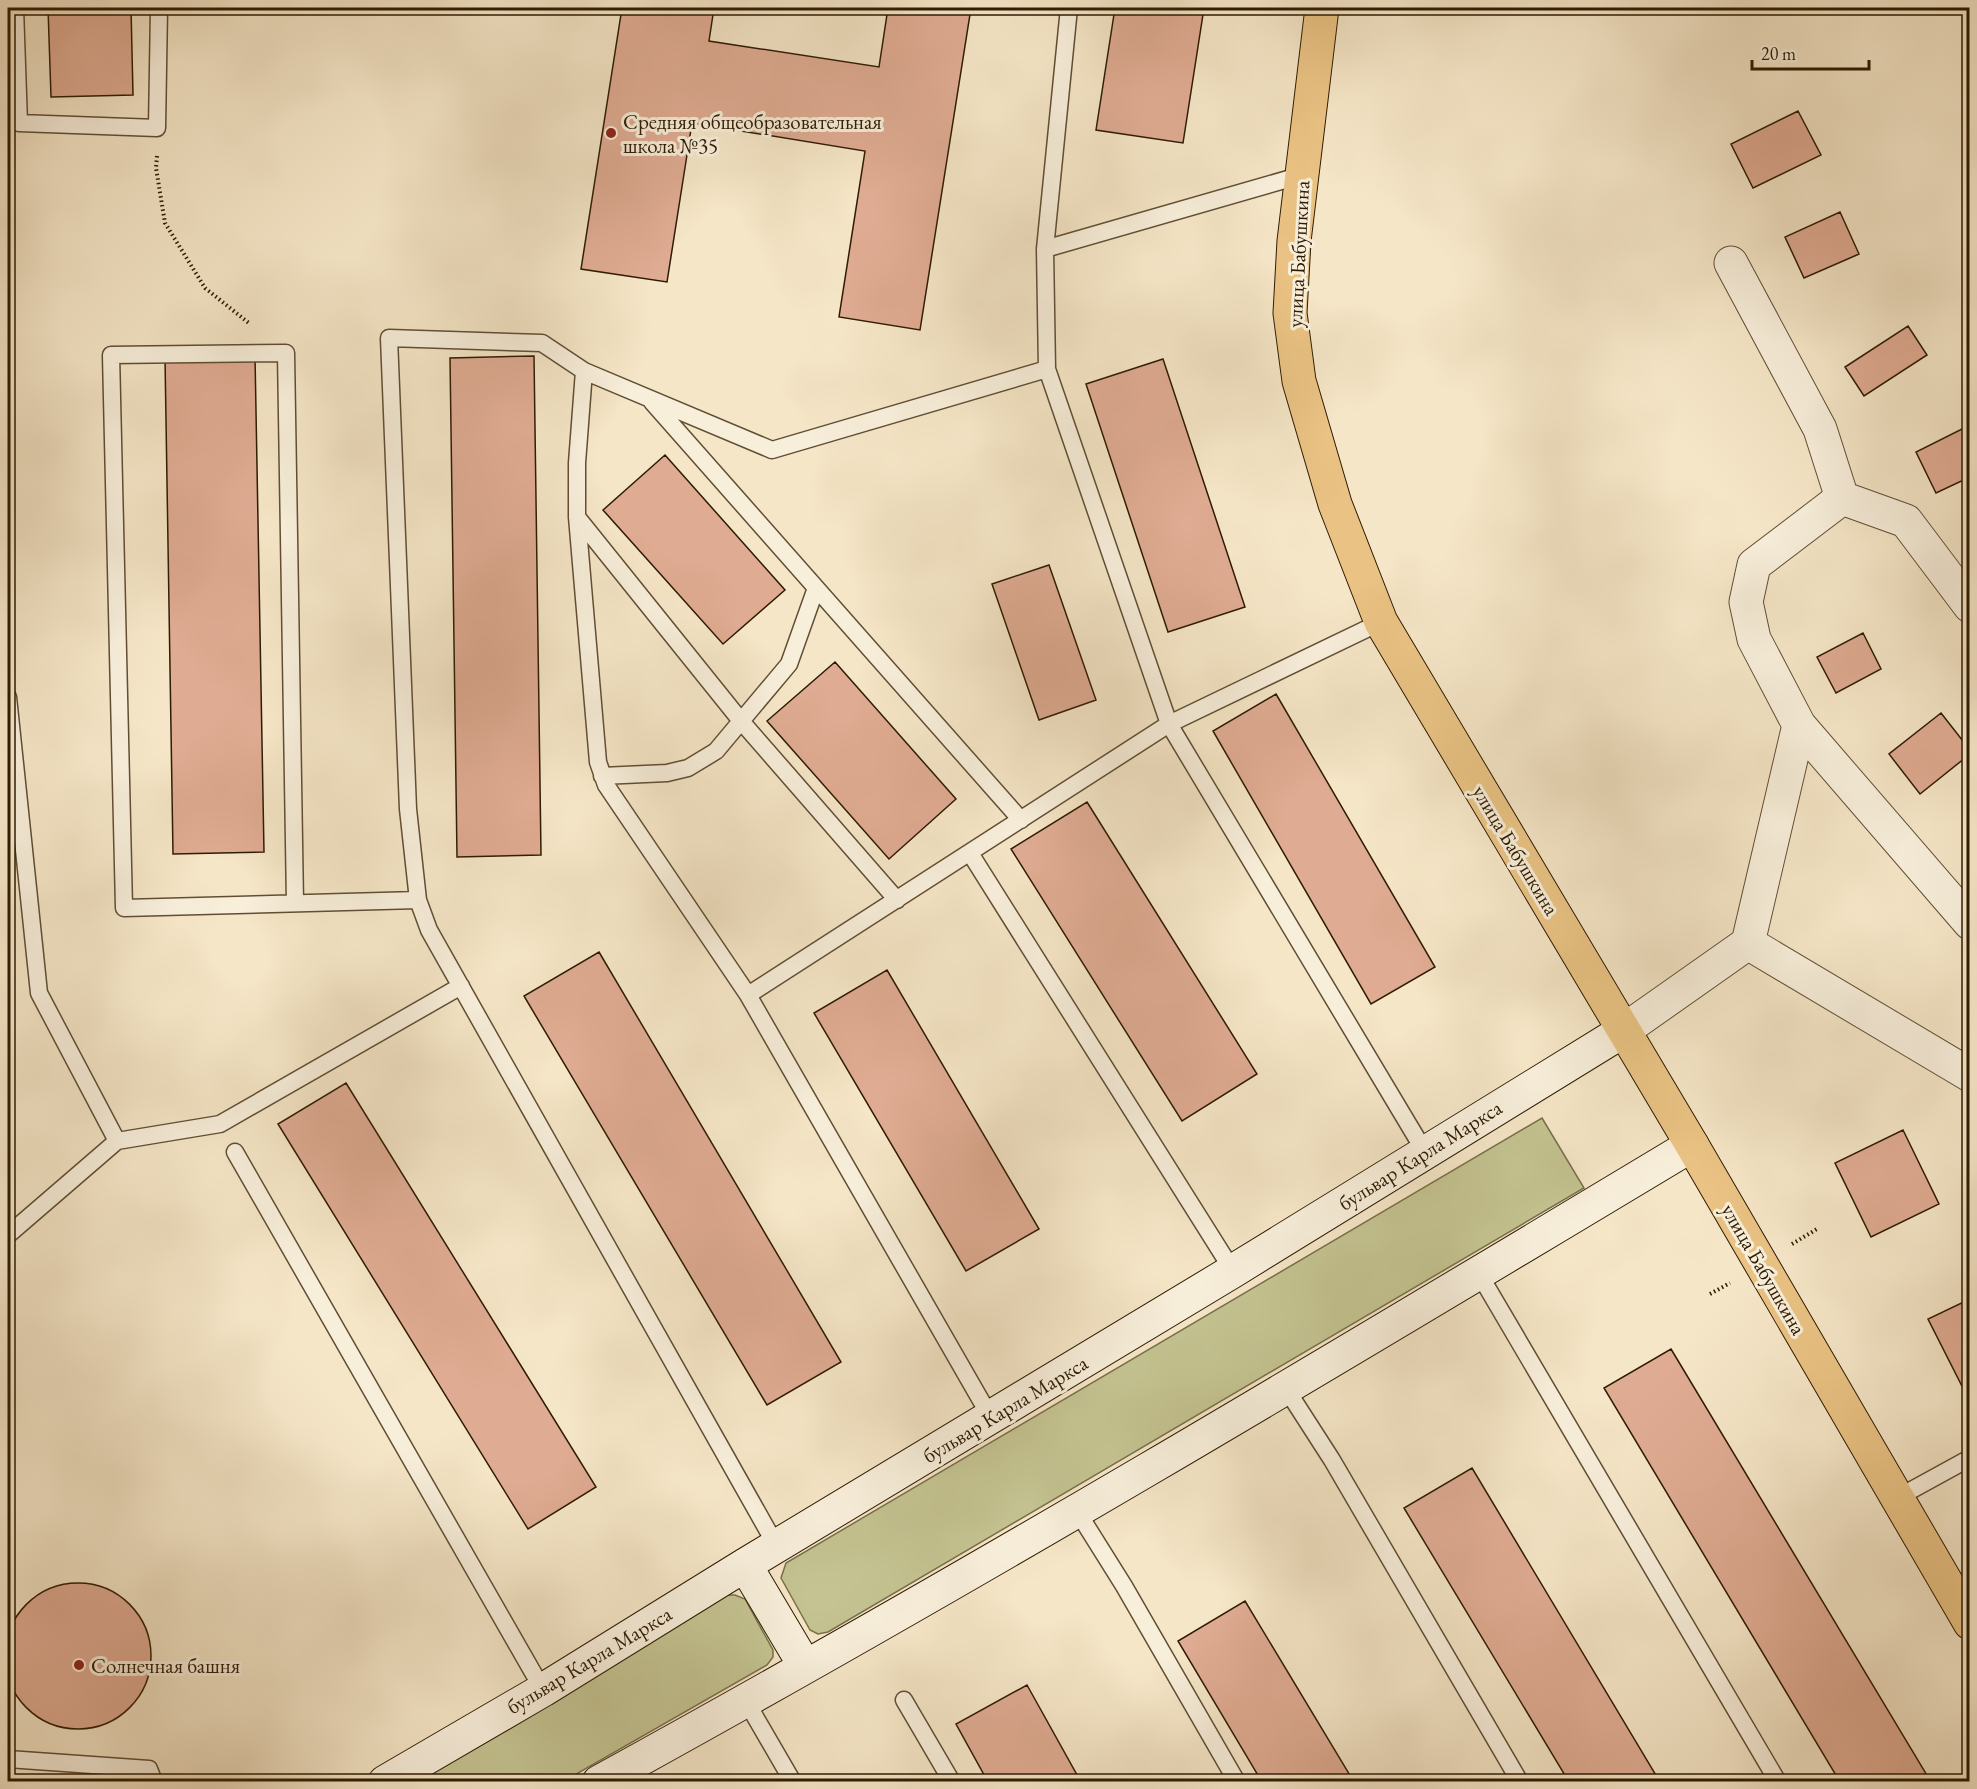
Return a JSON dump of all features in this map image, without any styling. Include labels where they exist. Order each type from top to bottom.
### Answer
[{"type":"main road","name":"улица Бабушкина","points":[[1322,8],[1294,241],[1290,313],[1299,381],[1335,504],[1381,622],[1692,1145],[1970,1623]]},
{"type":"street","points":[[1731,263],[1820,429],[1842,498]]},
{"type":"street","points":[[1842,498],[1906,521],[1970,606]]},
{"type":"street","points":[[1842,498],[1754,565],[1746,602],[1754,639],[1799,724],[1970,923]]},
{"type":"street","points":[[1799,724],[1748,943],[1970,1075]]},
{"type":"street","name":"бульвар Карла Маркса","points":[[385,1782],[543,1690],[1623,1031],[1748,943]]},
{"type":"street","points":[[599,1782],[746,1701],[1077,1511],[1692,1145]]},
{"type":"street","points":[[745,1565],[805,1666]]},
{"type":"lane","points":[[15,8],[19,123],[157,128],[159,8]]},
{"type":"lane","points":[[1069,8],[1044,249],[1047,369],[1169,724],[1425,1152]]},
{"type":"lane","points":[[1044,249],[1302,175]]},
{"type":"lane","points":[[777,1546],[429,930],[418,900],[408,809],[389,338],[542,343],[584,371],[771,450],[1047,369]]},
{"type":"lane","points":[[295,903],[286,352],[111,355],[124,908],[418,900]]},
{"type":"lane","points":[[584,371],[577,463],[577,517],[598,762],[602,776],[748,995],[991,1418]]},
{"type":"lane","points":[[648,398],[1021,820]]},
{"type":"lane","points":[[577,517],[741,721],[897,900]]},
{"type":"lane","points":[[602,776],[667,773],[688,768],[716,751],[789,664],[816,588]]},
{"type":"lane","points":[[748,995],[1169,724],[1381,622]]},
{"type":"lane","points":[[8,697],[39,993],[117,1141]]},
{"type":"lane","points":[[970,853],[1233,1271]]},
{"type":"lane","points":[[8,1235],[117,1141],[220,1124],[461,986]]},
{"type":"lane","points":[[235,1152],[543,1690]]},
{"type":"lane","points":[[1478,1272],[1778,1782]]},
{"type":"lane","points":[[1285,1387],[1332,1460],[1520,1782]]},
{"type":"lane","points":[[1897,1498],[1970,1458]]},
{"type":"lane","points":[[1077,1511],[1124,1586],[1238,1782]]},
{"type":"lane","points":[[904,1700],[952,1782]]},
{"type":"lane","points":[[746,1701],[793,1782]]},
{"type":"lane","points":[[8,1759],[149,1769],[154,1782]]},
{"type":"path","points":[[157,128],[156,168],[165,223],[205,288],[286,352]]},
{"type":"shaded area","points":[[1542,1118],[1584,1188],[828,1632],[818,1634],[810,1630],[781,1578],[786,1563]]},
{"type":"shaded area","points":[[727,1595],[745,1599],[773,1650],[773,1657],[767,1665],[564,1781],[407,1782]]},
{"type":"building","points":[[48,8],[131,8],[133,95],[51,97]]},
{"type":"building","points":[[622,8],[714,8],[709,41],[879,67],[888,8],[971,8],[920,330],[839,317],[865,151],[692,123],[667,282],[581,269]]},
{"type":"building","points":[[1115,8],[1204,8],[1183,143],[1096,130]]},
{"type":"building","points":[[1798,111],[1821,155],[1753,188],[1731,144]]},
{"type":"building","points":[[1840,212],[1859,254],[1804,278],[1785,237]]},
{"type":"building","points":[[1908,326],[1927,355],[1864,396],[1845,367]]},
{"type":"building","points":[[255,356],[264,852],[173,854],[165,358]]},
{"type":"building","points":[[534,356],[541,855],[457,857],[450,358]]},
{"type":"building","points":[[1163,359],[1245,607],[1168,632],[1086,384]]},
{"type":"building","points":[[1970,425],[1970,477],[1936,493],[1916,452]]},
{"type":"building","points":[[665,455],[785,590],[723,644],[603,510]]},
{"type":"building","points":[[1049,565],[1096,700],[1039,720],[992,584]]},
{"type":"building","points":[[1863,633],[1881,669],[1836,693],[1817,657]]},
{"type":"building","points":[[835,662],[956,799],[889,859],[767,721]]},
{"type":"building","points":[[1276,694],[1435,967],[1371,1004],[1213,731]]},
{"type":"building","points":[[1941,713],[1970,750],[1970,754],[1920,794],[1889,754]]},
{"type":"building","points":[[1087,802],[1257,1074],[1182,1121],[1011,849]]},
{"type":"building","points":[[599,952],[841,1362],[767,1405],[524,996]]},
{"type":"building","points":[[887,970],[1039,1229],[966,1271],[814,1013]]},
{"type":"building","points":[[346,1083],[596,1487],[528,1529],[278,1124]]},
{"type":"building","points":[[1903,1130],[1939,1204],[1871,1237],[1835,1163]]},
{"type":"building","points":[[1970,1299],[1970,1400],[1969,1400],[1928,1319]]},
{"type":"building","points":[[1671,1349],[1931,1782],[1840,1782],[1604,1388]]},
{"type":"building","points":[[1472,1468],[1660,1782],[1569,1782],[1404,1508]]},
{"type":"building","name":"Солнечная башня","points":[[78,1583],[92,1584],[106,1589],[119,1595],[130,1604],[139,1615],[145,1628],[150,1642],[150,1670],[145,1684],[139,1697],[130,1708],[119,1717],[106,1723],[92,1728],[78,1729],[64,1728],[50,1723],[37,1717],[26,1708],[17,1697],[11,1684],[6,1670],[5,1656],[6,1642],[11,1628],[17,1615],[26,1604],[37,1595],[50,1589],[64,1584]]},
{"type":"building","points":[[1245,1601],[1354,1782],[1262,1782],[1178,1641]]},
{"type":"building","points":[[1027,1685],[1081,1782],[988,1782],[956,1724]]},
{"type":"place","name":"Средняя общеобразовательная школа №35","points":[[611,133]]},
{"type":"place","name":"Солнечная башня","points":[[79,1665]]}]
